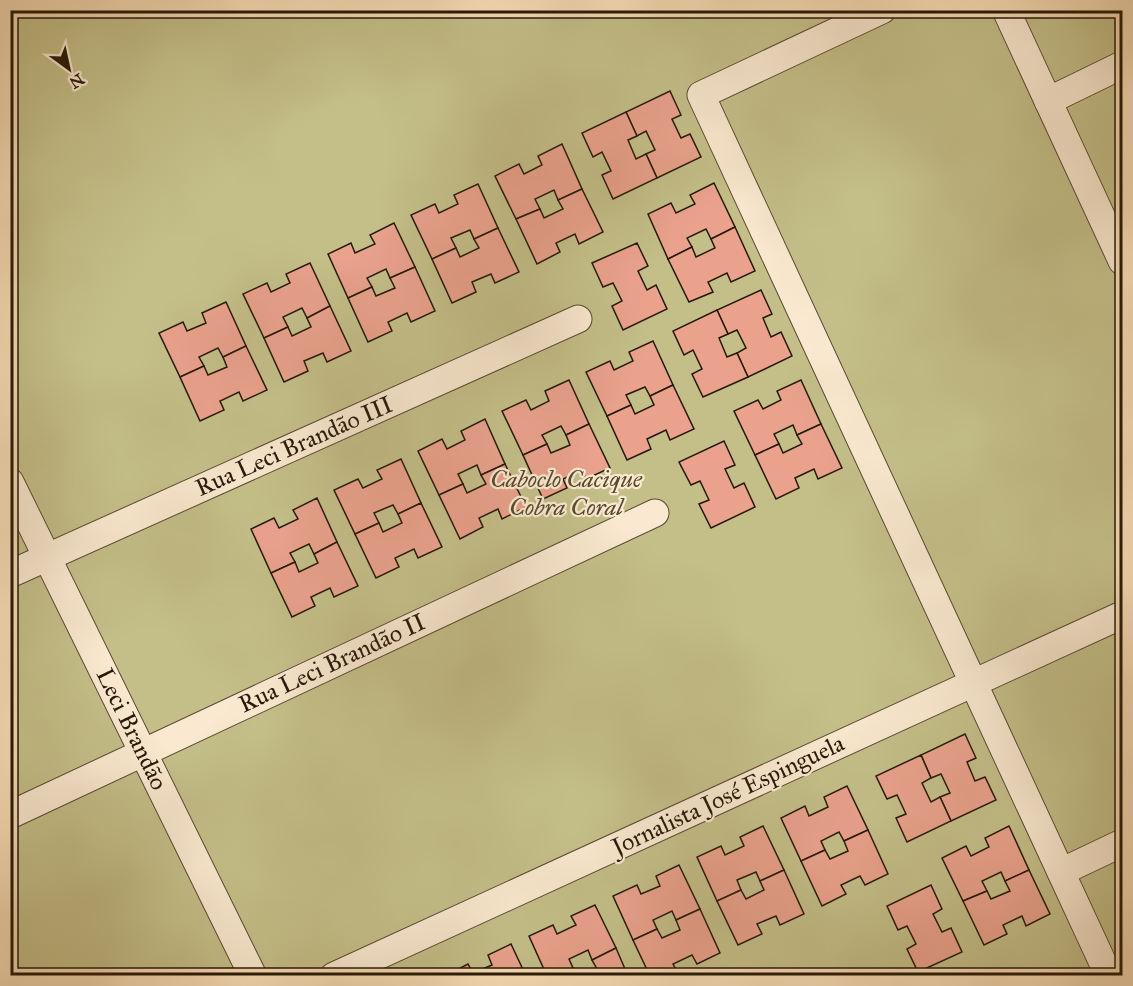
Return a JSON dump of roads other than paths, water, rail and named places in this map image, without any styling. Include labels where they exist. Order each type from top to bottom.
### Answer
[{"type":"street","points":[[882,10],[701,95],[1109,975]]},
{"type":"street","points":[[1006,10],[1122,261]]},
{"type":"street","points":[[1048,101],[1122,65]]},
{"type":"street","name":"Rua Leci Brandão III","points":[[10,574],[578,319]]},
{"type":"street","name":"Leci Brandão","points":[[10,482],[253,975]]},
{"type":"street","name":"Rua Leci Brandão II","points":[[10,815],[654,513]]},
{"type":"street","name":"Jornalista José Espinguela","points":[[334,975],[1122,615]]},
{"type":"street","points":[[1061,872],[1122,843]]},
{"type":"park label","name":"Caboclo Cacique Cobra Coral","points":[[566,493]]}]
